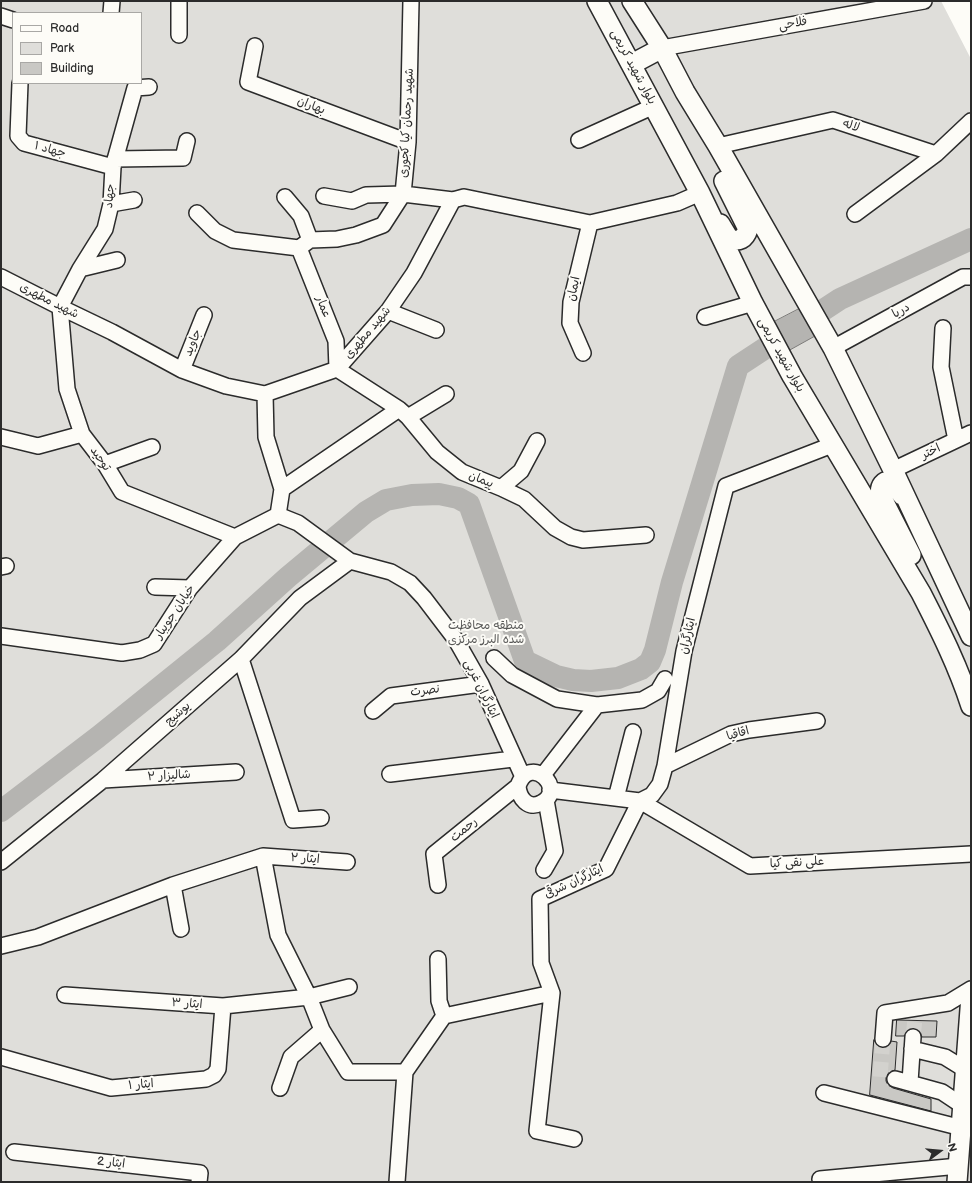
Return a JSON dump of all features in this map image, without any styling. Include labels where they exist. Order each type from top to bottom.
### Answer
[{"type":"main road","name":"بلوار شهید کریمی","points":[[596,1],[632,64],[700,193],[757,311],[792,376],[921,593],[940,629],[963,680],[971,706]]},
{"type":"main road","points":[[632,1],[662,48],[833,348],[971,636]]},
{"type":"main road","points":[[632,64],[662,48]]},
{"type":"main road","points":[[696,110],[697,129],[746,223],[748,229],[746,235],[735,241],[729,239],[700,193]]},
{"type":"main road","points":[[907,501],[894,482],[884,482],[881,486],[881,496],[918,567],[921,593]]},
{"type":"main road","points":[[958,1174],[971,996]]},
{"type":"street","points":[[111,12],[112,1]]},
{"type":"street","points":[[179,1],[179,35]]},
{"type":"street","name":"شهید رحمان کیا کجوری","points":[[410,1],[408,142],[403,194],[453,200]]},
{"type":"street","name":"فلاحی","points":[[662,48],[924,1]]},
{"type":"street","points":[[1,16],[12,20]]},
{"type":"street","name":"بهاران","points":[[255,46],[248,82],[408,142]]},
{"type":"street","name":"جهاد ۱","points":[[20,84],[18,136],[24,143],[114,163],[183,158],[187,141]]},
{"type":"street","name":"جهاد","points":[[60,307],[80,269],[105,229],[111,204],[114,163],[135,88],[149,87]]},
{"type":"street","points":[[579,140],[654,106]]},
{"type":"street","name":"لاله","points":[[718,146],[833,120],[936,154]]},
{"type":"street","points":[[854,214],[936,154],[971,121]]},
{"type":"street","points":[[453,200],[464,197],[590,223],[677,203],[700,193]]},
{"type":"street","points":[[324,196],[352,201],[366,195],[403,194]]},
{"type":"street","points":[[197,213],[215,231],[233,240],[304,244],[356,235],[383,225],[403,194]]},
{"type":"street","name":"عمار","points":[[285,197],[301,216],[304,244],[336,341],[337,369]]},
{"type":"street","points":[[111,204],[134,200]]},
{"type":"street","name":"شهید مطهری","points":[[1,277],[112,332],[182,370],[226,386],[265,394],[337,369],[388,311],[414,273],[453,200]]},
{"type":"street","name":"ایمان","points":[[583,353],[570,323],[571,302],[590,223]]},
{"type":"street","points":[[80,269],[117,260]]},
{"type":"street","name":"دریا","points":[[833,348],[963,277],[971,277]]},
{"type":"street","name":"توحید","points":[[60,307],[67,389],[82,434],[122,492],[235,536]]},
{"type":"street","points":[[388,311],[436,330]]},
{"type":"street","points":[[704,317],[757,311]]},
{"type":"street","name":"جاوید","points":[[182,370],[204,315]]},
{"type":"street","points":[[943,328],[941,367],[956,440],[971,433]]},
{"type":"street","name":"پیمان","points":[[337,369],[404,413],[438,452],[462,472],[524,499],[555,528],[571,537],[583,540],[646,535]]},
{"type":"street","points":[[265,394],[266,437],[282,489],[278,515],[298,523],[347,559]]},
{"type":"street","points":[[282,489],[404,413],[446,394]]},
{"type":"street","points":[[1,437],[38,446],[82,434]]},
{"type":"street","name":"اختر","points":[[892,470],[956,440],[971,444]]},
{"type":"street","points":[[501,488],[521,471],[538,441]]},
{"type":"street","name":"ایثارگران","points":[[640,801],[652,795],[660,784],[665,766],[684,651],[726,486],[832,445]]},
{"type":"street","points":[[104,464],[152,447]]},
{"type":"street","name":"خیابان جویبار","points":[[1,636],[122,653],[140,650],[154,644],[190,588],[235,536],[278,515]]},
{"type":"street","name":"یوشیج","points":[[1,862],[103,780],[241,659],[300,598],[347,559]]},
{"type":"street","name":"ایثارگران غربی","points":[[347,559],[391,572],[410,583],[424,598],[456,640],[481,684],[514,759],[520,782]]},
{"type":"street","points":[[155,587],[190,588]]},
{"type":"street","points":[[494,658],[512,675],[557,699],[597,705],[642,700],[658,691],[665,679]]},
{"type":"street","points":[[241,659],[293,820],[321,818]]},
{"type":"street","name":"نصرت","points":[[373,711],[391,696],[481,684]]},
{"type":"street","points":[[543,775],[597,705]]},
{"type":"street","name":"اقاقیا","points":[[665,766],[731,734],[748,730],[817,721]]},
{"type":"street","points":[[616,798],[632,732]]},
{"type":"street","points":[[390,774],[514,759]]},
{"type":"street","name":"شالیزار ۲","points":[[103,780],[236,772]]},
{"type":"street","points":[[544,870],[554,851],[548,795],[547,779],[543,775],[532,772],[520,782],[519,794],[527,803],[537,805],[548,795],[616,798],[640,801]]},
{"type":"street","name":"رحمت","points":[[438,885],[434,854],[520,782]]},
{"type":"street","name":"علی نقی کیا","points":[[640,801],[750,866],[971,854]]},
{"type":"street","name":"ایثارگران شرقی","points":[[552,992],[541,963],[540,898],[606,869],[640,801]]},
{"type":"street","points":[[1,946],[38,937],[173,885],[263,856],[278,935],[309,997],[322,1030],[348,1072],[405,1072]]},
{"type":"street","name":"ایثار ۲","points":[[263,856],[347,862]]},
{"type":"street","points":[[173,885],[181,929]]},
{"type":"street","points":[[438,959],[439,1001],[444,1016]]},
{"type":"street","name":"ایثار ۳","points":[[65,995],[223,1006],[309,997],[349,987]]},
{"type":"street","points":[[883,1039],[885,1013],[915,1014],[948,1003],[971,989]]},
{"type":"street","points":[[397,1182],[405,1072],[444,1016],[552,992],[537,1131],[574,1139]]},
{"type":"street","name":"ایثار ۱","points":[[1,1057],[111,1088],[206,1079],[214,1075],[218,1069],[223,1006]]},
{"type":"street","points":[[280,1088],[291,1057],[322,1030]]},
{"type":"street","points":[[910,1082],[913,1043],[945,1057],[966,1070]]},
{"type":"street","points":[[895,1079],[942,1092],[963,1106]]},
{"type":"street","points":[[824,1093],[962,1128]]},
{"type":"street","name":"ایثار 2","points":[[14,1152],[200,1172],[199,1182]]},
{"type":"street","points":[[820,1179],[958,1174]]},
{"type":"green space","name":"منطقه محافظت شده البرز مرکزی","points":[[1,1],[941,1],[971,59],[971,1182],[1,1182]]},
{"type":"shaded area","points":[[799,309],[815,336],[788,351],[772,323]]},
{"type":"building","points":[[897,1020],[937,1021],[936,1037],[922,1037],[918,1030],[913,1028],[909,1029],[904,1036],[896,1036]]},
{"type":"building","points":[[874,1040],[878,1046],[882,1048],[887,1047],[891,1041],[897,1042],[895,1070],[889,1072],[886,1077],[888,1085],[893,1088],[931,1099],[931,1111],[870,1095]]},
{"type":"waterway","points":[[1,811],[98,737],[217,641],[288,577],[366,512],[386,500],[412,495],[439,494],[458,498],[469,504],[525,661],[556,676],[573,680],[591,681],[618,678],[641,669],[650,662],[655,650],[672,582],[738,366],[840,299],[971,239]]},
{"type":"tunnel","points":[[913,1037],[915,1019]]},
{"type":"tunnel","points":[[883,1039],[880,1077],[895,1079]]}]
